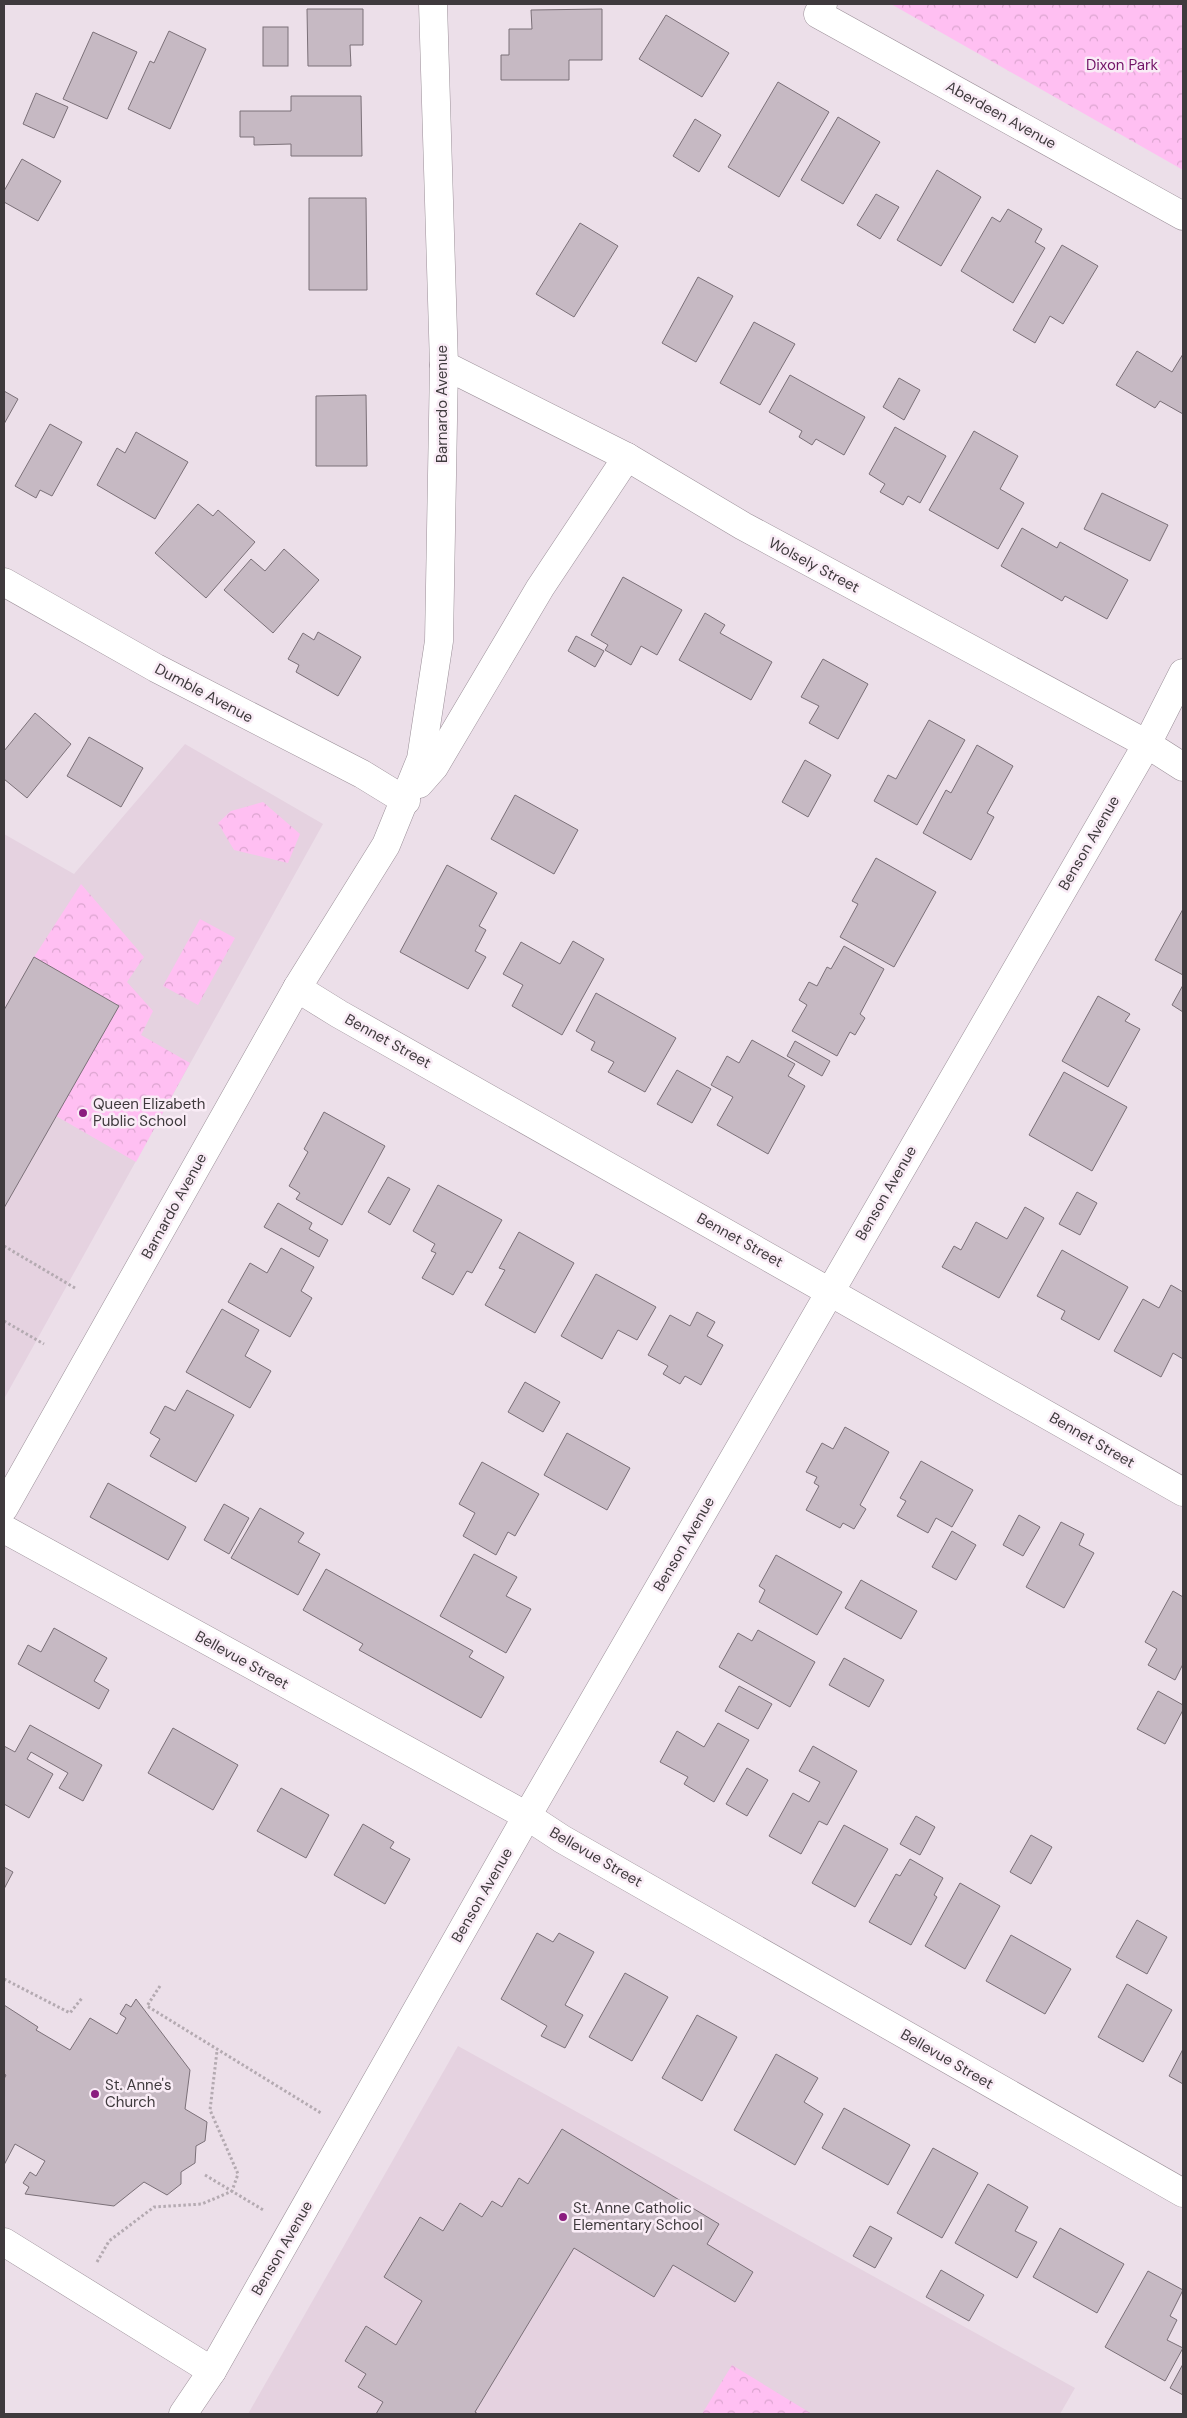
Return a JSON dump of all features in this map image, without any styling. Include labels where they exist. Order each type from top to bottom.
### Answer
[{"type":"street","name":"Barnardo Avenue","points":[[4,1508],[298,988],[386,845],[406,801],[421,760],[439,641],[444,365],[433,4]]},
{"type":"street","name":"Aberdeen Avenue","points":[[821,9],[1183,216]]},
{"type":"street","name":"Wolsely Street","points":[[444,365],[627,458],[743,526],[1148,744],[1183,767]]},
{"type":"street","name":"Barnardo Avenue","points":[[406,801],[434,767],[540,588],[627,458]]},
{"type":"street","name":"Dumble Avenue","points":[[4,582],[156,668],[362,774],[406,801]]},
{"type":"street","name":"Benson Avenue","points":[[183,2414],[212,2370],[527,1816],[1148,744],[1183,673]]},
{"type":"street","name":"Bennet Street","points":[[298,988],[339,1014],[830,1290],[1183,1492]]},
{"type":"street","name":"Bellevue Street","points":[[4,1529],[527,1816],[562,1839],[1183,2194]]},
{"type":"street","points":[[4,2242],[212,2370]]},
{"type":"path","points":[[4,1246],[75,1288]]},
{"type":"path","points":[[4,1321],[44,1344]]},
{"type":"path","points":[[4,1979],[70,2013],[82,1998]]},
{"type":"path","points":[[160,1986],[147,2006],[217,2051],[349,2130]]},
{"type":"path","points":[[82,2290],[109,2241],[154,2207],[202,2204],[232,2191],[238,2174],[210,2110],[217,2051]]},
{"type":"path","points":[[205,2174],[293,2228]]},
{"type":"shaded area","name":"Queen Elizabeth Public School","points":[[185,744],[323,824],[4,1399],[4,834],[74,874]]},
{"type":"shaded area","name":"St. Anne Catholic Elementary School","points":[[458,2046],[1075,2388],[1060,2414],[248,2414]]},
{"type":"green space","name":"Dixon Park","points":[[891,4],[1183,4],[1183,170]]},
{"type":"green space","points":[[263,802],[300,834],[288,863],[234,850],[218,823],[231,811]]},
{"type":"green space","points":[[81,884],[144,957],[127,982],[153,1011],[141,1035],[190,1063],[136,1162],[56,1116],[119,1006],[34,957]]},
{"type":"green space","points":[[200,919],[235,938],[198,1005],[163,986]]},
{"type":"green space","points":[[732,2365],[812,2414],[702,2414]]},
{"type":"building","points":[[307,9],[363,9],[363,45],[350,45],[351,66],[308,66]]},
{"type":"building","points":[[602,9],[602,60],[569,60],[569,80],[501,80],[501,55],[509,55],[509,29],[532,29],[531,10]]},
{"type":"building","points":[[666,15],[729,53],[702,97],[639,59]]},
{"type":"building","points":[[263,27],[288,27],[288,66],[263,66]]},
{"type":"building","points":[[169,31],[206,49],[170,129],[128,109],[150,61],[154,63]]},
{"type":"building","points":[[93,32],[137,52],[107,119],[63,99]]},
{"type":"building","points":[[778,82],[829,112],[779,197],[728,167]]},
{"type":"building","points":[[36,93],[68,107],[54,138],[23,124]]},
{"type":"building","points":[[291,96],[361,96],[362,156],[291,156],[291,144],[254,145],[254,137],[240,137],[240,111],[291,111]]},
{"type":"building","points":[[838,117],[880,142],[843,204],[801,180]]},
{"type":"building","points":[[695,119],[721,135],[699,172],[673,156]]},
{"type":"building","points":[[22,159],[61,181],[38,221],[4,202],[4,191]]},
{"type":"building","points":[[937,170],[981,197],[941,266],[897,240]]},
{"type":"building","points":[[876,194],[899,207],[880,239],[857,225]]},
{"type":"building","points":[[309,198],[366,198],[367,290],[309,290]]},
{"type":"building","points":[[1008,209],[1042,229],[1035,242],[1045,248],[1013,303],[961,271],[992,217],[1000,222]]},
{"type":"building","points":[[580,223],[618,246],[574,317],[536,294]]},
{"type":"building","points":[[1062,245],[1098,266],[1063,324],[1050,316],[1035,343],[1013,330]]},
{"type":"building","points":[[698,277],[733,296],[696,362],[662,343]]},
{"type":"building","points":[[754,322],[795,344],[760,405],[720,383]]},
{"type":"building","points":[[1137,351],[1172,372],[1183,354],[1183,414],[1160,401],[1155,408],[1116,385]]},
{"type":"building","points":[[790,375],[865,417],[844,455],[816,439],[812,445],[799,437],[802,431],[769,412]]},
{"type":"building","points":[[899,378],[920,390],[904,420],[883,407]]},
{"type":"building","points":[[4,391],[18,399],[4,424]]},
{"type":"building","points":[[366,395],[367,466],[316,466],[316,396]]},
{"type":"building","points":[[50,424],[82,442],[52,496],[40,490],[36,498],[15,486]]},
{"type":"building","points":[[895,427],[946,456],[920,503],[908,496],[903,505],[880,492],[885,484],[869,474]]},
{"type":"building","points":[[974,431],[1018,456],[1000,489],[1024,503],[998,549],[929,510]]},
{"type":"building","points":[[136,432],[188,462],[155,519],[97,485],[117,448],[125,453]]},
{"type":"building","points":[[1102,493],[1168,525],[1150,561],[1084,529]]},
{"type":"building","points":[[198,504],[213,516],[218,510],[255,542],[206,598],[155,553]]},
{"type":"building","points":[[1022,528],[1057,548],[1060,542],[1128,580],[1107,619],[1065,596],[1062,601],[1001,566]]},
{"type":"building","points":[[284,549],[319,580],[273,633],[224,590],[251,559],[265,571]]},
{"type":"building","points":[[623,577],[682,610],[657,655],[641,646],[631,665],[605,650],[608,645],[591,635]]},
{"type":"building","points":[[705,613],[725,625],[720,633],[772,662],[751,700],[679,660]]},
{"type":"building","points":[[318,632],[361,657],[338,696],[296,672],[299,665],[288,659],[303,633],[314,640]]},
{"type":"building","points":[[576,636],[604,651],[595,667],[568,651]]},
{"type":"building","points":[[823,659],[868,684],[838,739],[809,723],[819,706],[801,697]]},
{"type":"building","points":[[35,713],[71,744],[27,798],[4,779],[4,751]]},
{"type":"building","points":[[929,720],[965,740],[917,825],[874,801],[888,775],[896,779]]},
{"type":"building","points":[[89,737],[143,768],[121,807],[67,776]]},
{"type":"building","points":[[977,745],[1013,766],[987,813],[994,817],[971,860],[923,833],[946,790],[951,793]]},
{"type":"building","points":[[805,760],[831,775],[808,817],[782,802]]},
{"type":"building","points":[[515,795],[578,830],[554,874],[491,839]]},
{"type":"building","points":[[876,858],[936,892],[894,967],[840,937],[858,904],[852,901]]},
{"type":"building","points":[[447,865],[497,893],[479,926],[486,930],[475,951],[486,957],[468,989],[400,952]]},
{"type":"building","points":[[1183,909],[1183,975],[1155,960]]},
{"type":"building","points":[[573,941],[604,959],[562,1035],[512,1006],[523,985],[503,974],[521,942],[560,964]]},
{"type":"building","points":[[844,946],[884,969],[860,1014],[865,1018],[855,1035],[850,1032],[837,1056],[792,1031],[807,1005],[799,1000],[809,982],[817,986],[827,967],[831,969]]},
{"type":"building","points":[[34,957],[119,1006],[4,1208],[4,1010]]},
{"type":"building","points":[[1183,985],[1183,1012],[1172,1005]]},
{"type":"building","points":[[596,993],[676,1038],[645,1092],[608,1072],[614,1062],[591,1050],[595,1042],[576,1031]]},
{"type":"building","points":[[1098,996],[1130,1014],[1125,1021],[1140,1029],[1108,1087],[1062,1061]]},
{"type":"building","points":[[752,1040],[795,1064],[788,1076],[805,1086],[768,1154],[717,1125],[733,1097],[711,1085],[727,1056],[739,1063]]},
{"type":"building","points":[[795,1041],[830,1061],[822,1076],[787,1056]]},
{"type":"building","points":[[677,1070],[711,1089],[692,1123],[657,1104]]},
{"type":"building","points":[[1064,1072],[1127,1107],[1092,1171],[1029,1135]]},
{"type":"building","points":[[324,1112],[385,1146],[342,1225],[296,1199],[300,1193],[289,1186],[308,1152],[304,1149]]},
{"type":"building","points":[[388,1177],[410,1189],[390,1225],[368,1212]]},
{"type":"building","points":[[438,1185],[502,1220],[472,1273],[467,1271],[453,1295],[422,1278],[436,1253],[431,1251],[435,1244],[413,1231]]},
{"type":"building","points":[[1077,1192],[1097,1203],[1080,1235],[1059,1224]]},
{"type":"building","points":[[278,1203],[312,1223],[309,1229],[328,1240],[319,1257],[264,1227]]},
{"type":"building","points":[[1025,1207],[1044,1218],[999,1298],[942,1267],[954,1246],[961,1250],[976,1222],[1007,1239]]},
{"type":"building","points":[[519,1232],[574,1263],[535,1333],[485,1305],[505,1270],[499,1268]]},
{"type":"building","points":[[281,1248],[314,1267],[301,1291],[312,1298],[290,1337],[228,1302],[250,1263],[267,1273]]},
{"type":"building","points":[[1062,1250],[1128,1287],[1099,1340],[1061,1319],[1065,1311],[1037,1296]]},
{"type":"building","points":[[596,1274],[656,1307],[637,1340],[618,1330],[602,1359],[561,1336]]},
{"type":"building","points":[[1171,1285],[1183,1292],[1183,1359],[1173,1353],[1161,1377],[1114,1351],[1143,1299],[1159,1308]]},
{"type":"building","points":[[222,1309],[259,1330],[245,1356],[271,1371],[250,1408],[186,1372]]},
{"type":"building","points":[[697,1312],[715,1322],[707,1336],[723,1345],[701,1385],[685,1376],[680,1384],[663,1374],[668,1366],[648,1355],[670,1315],[690,1326]]},
{"type":"building","points":[[525,1382],[560,1402],[543,1432],[508,1412]]},
{"type":"building","points":[[187,1390],[234,1415],[196,1482],[150,1456],[160,1439],[150,1433],[165,1406],[175,1411]]},
{"type":"building","points":[[845,1427],[889,1452],[860,1505],[866,1509],[854,1529],[843,1523],[840,1528],[806,1510],[819,1486],[814,1483],[817,1477],[806,1472],[822,1443],[833,1449]]},
{"type":"building","points":[[567,1433],[630,1468],[607,1510],[544,1475]]},
{"type":"building","points":[[921,1461],[973,1490],[952,1527],[936,1518],[928,1533],[897,1516],[906,1501],[900,1498]]},
{"type":"building","points":[[482,1462],[539,1494],[515,1536],[508,1532],[496,1555],[463,1536],[475,1513],[459,1504]]},
{"type":"building","points":[[108,1483],[186,1527],[168,1560],[90,1517]]},
{"type":"building","points":[[224,1504],[249,1518],[229,1554],[204,1540]]},
{"type":"building","points":[[260,1508],[304,1533],[298,1542],[320,1554],[298,1595],[231,1558]]},
{"type":"building","points":[[1019,1515],[1040,1527],[1023,1556],[1003,1545]]},
{"type":"building","points":[[1061,1522],[1084,1534],[1079,1545],[1094,1553],[1064,1608],[1026,1587]]},
{"type":"building","points":[[952,1531],[976,1545],[956,1580],[932,1567]]},
{"type":"building","points":[[474,1554],[517,1577],[506,1596],[531,1609],[506,1653],[440,1616]]},
{"type":"building","points":[[776,1555],[842,1592],[817,1635],[759,1602],[765,1590],[759,1586]]},
{"type":"building","points":[[326,1569],[473,1651],[469,1657],[504,1677],[481,1718],[359,1650],[363,1644],[303,1610]]},
{"type":"building","points":[[861,1580],[917,1611],[901,1639],[845,1608]]},
{"type":"building","points":[[1173,1591],[1183,1597],[1183,1664],[1175,1680],[1148,1665],[1157,1649],[1145,1642]]},
{"type":"building","points":[[54,1628],[107,1658],[94,1681],[109,1690],[99,1709],[18,1664],[28,1645],[41,1652]]},
{"type":"building","points":[[758,1630],[815,1662],[790,1707],[719,1667],[738,1633],[752,1641]]},
{"type":"building","points":[[844,1658],[884,1680],[869,1707],[829,1685]]},
{"type":"building","points":[[739,1686],[772,1704],[758,1729],[725,1711]]},
{"type":"building","points":[[1158,1691],[1183,1705],[1183,1710],[1165,1744],[1137,1729]]},
{"type":"building","points":[[718,1723],[749,1740],[714,1802],[684,1784],[688,1777],[660,1762],[677,1731],[704,1747]]},
{"type":"building","points":[[30,1725],[102,1765],[83,1801],[59,1788],[68,1773],[31,1752],[27,1759],[53,1774],[29,1818],[4,1804],[4,1746],[15,1752]]},
{"type":"building","points":[[173,1728],[238,1765],[213,1810],[148,1773]]},
{"type":"building","points":[[813,1746],[857,1771],[827,1825],[819,1821],[801,1854],[769,1836],[793,1793],[809,1802],[820,1782],[799,1771]]},
{"type":"building","points":[[747,1768],[768,1780],[747,1816],[726,1804]]},
{"type":"building","points":[[281,1788],[329,1815],[306,1858],[257,1831]]},
{"type":"building","points":[[916,1816],[935,1827],[920,1855],[900,1844]]},
{"type":"building","points":[[363,1824],[394,1842],[390,1848],[410,1859],[385,1904],[334,1875]]},
{"type":"building","points":[[844,1825],[888,1849],[855,1907],[812,1883]]},
{"type":"building","points":[[1031,1835],[1052,1847],[1031,1884],[1010,1872]]},
{"type":"building","points":[[910,1859],[943,1878],[934,1895],[937,1897],[911,1945],[869,1922],[896,1874],[900,1876]]},
{"type":"building","points":[[4,1867],[13,1872],[4,1889]]},
{"type":"building","points":[[960,1883],[1000,1906],[965,1969],[925,1946]]},
{"type":"building","points":[[1137,1920],[1167,1937],[1147,1974],[1116,1957]]},
{"type":"building","points":[[537,1933],[553,1942],[559,1933],[594,1952],[565,2005],[583,2015],[565,2048],[541,2036],[547,2026],[501,1999]]},
{"type":"building","points":[[1011,1935],[1071,1969],[1045,2014],[986,1981]]},
{"type":"building","points":[[625,1973],[668,1997],[632,2061],[589,2037]]},
{"type":"building","points":[[1127,1984],[1172,2010],[1143,2062],[1098,2037]]},
{"type":"building","name":"St. Anne's Church","points":[[136,1999],[190,2070],[185,2109],[207,2122],[205,2141],[196,2146],[195,2163],[181,2172],[181,2184],[167,2195],[144,2182],[114,2206],[25,2194],[29,2187],[23,2183],[30,2172],[36,2176],[45,2161],[15,2144],[4,2165],[4,2079],[6,2075],[4,2074],[4,2005],[38,2027],[36,2030],[70,2050],[90,2018],[117,2034],[126,2018],[120,2014],[126,2004],[131,2007]]},
{"type":"building","points":[[697,2015],[737,2037],[702,2101],[662,2078]]},
{"type":"building","points":[[1183,2049],[1183,2084],[1169,2076]]},
{"type":"building","points":[[776,2054],[818,2078],[804,2102],[823,2114],[795,2165],[734,2130]]},
{"type":"building","points":[[844,2108],[910,2145],[888,2185],[822,2148]]},
{"type":"building","points":[[562,2129],[719,2224],[707,2244],[753,2272],[735,2302],[673,2265],[654,2297],[574,2248],[475,2412],[478,2414],[376,2414],[383,2402],[358,2387],[366,2374],[345,2361],[366,2326],[396,2345],[422,2301],[384,2277],[420,2217],[443,2231],[460,2203],[482,2217],[492,2201],[502,2207],[519,2178],[528,2184]]},
{"type":"building","points":[[933,2148],[978,2173],[942,2238],[897,2213]]},
{"type":"building","points":[[988,2184],[1028,2207],[1015,2231],[1037,2242],[1017,2278],[955,2243]]},
{"type":"building","points":[[870,2226],[892,2238],[875,2268],[853,2256]]},
{"type":"building","points":[[1060,2228],[1124,2264],[1097,2313],[1033,2277]]},
{"type":"building","points":[[941,2270],[984,2295],[969,2321],[926,2297]]},
{"type":"building","points":[[1148,2271],[1183,2290],[1170,2316],[1177,2320],[1167,2340],[1183,2348],[1165,2381],[1105,2347]]},
{"type":"building","points":[[1183,2364],[1183,2395],[1170,2388]]},
{"type":"place","name":"Queen Elizabeth Public School","points":[[83,1113]]},
{"type":"place","name":"St. Anne's Church","points":[[95,2094]]},
{"type":"place","name":"St. Anne Catholic Elementary School","points":[[563,2217]]}]
